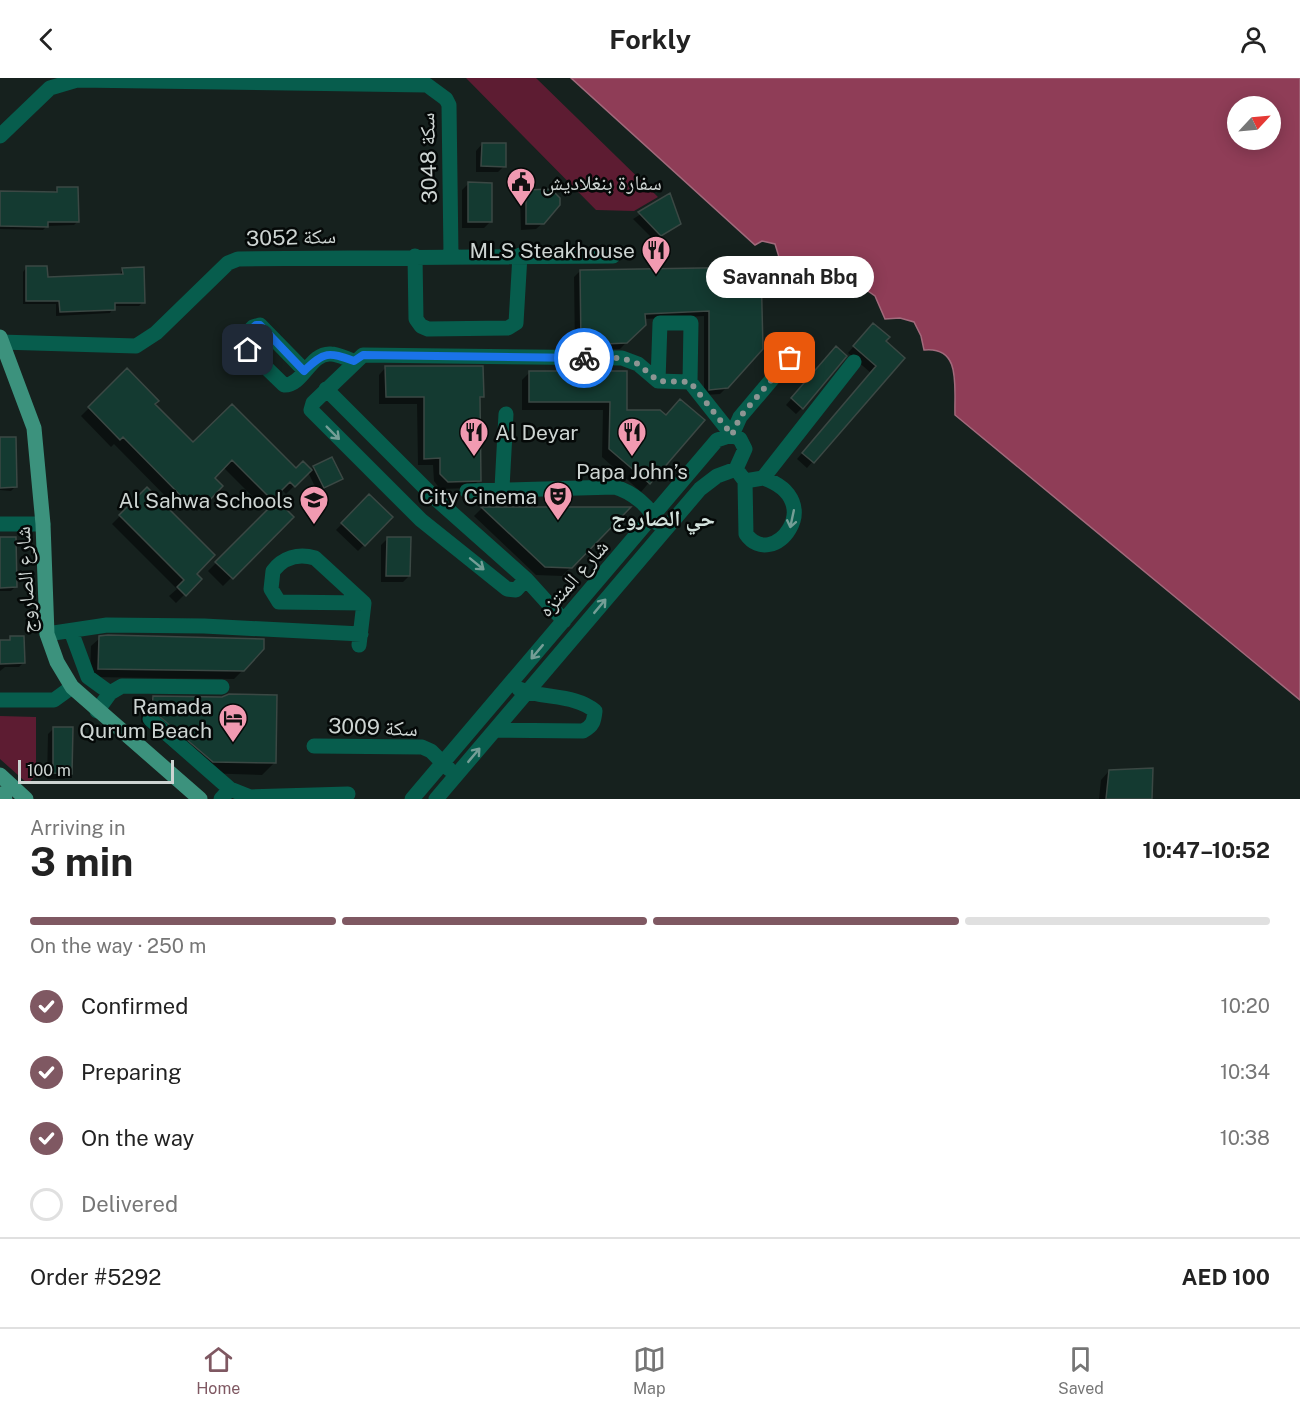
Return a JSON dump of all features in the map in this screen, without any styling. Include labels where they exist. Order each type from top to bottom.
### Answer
[{"type":"main road","name":"شارع الصاروج","points":[[1,341],[34,428],[43,524],[46,634],[57,662],[72,687],[97,711],[200,799]]},
{"type":"main road","points":[[0,775],[26,799]]},
{"type":"main road","points":[[0,794],[5,799]]},
{"type":"street","name":"سكة 3048","points":[[0,136],[50,88],[77,80],[427,85],[446,99],[449,105],[451,255]]},
{"type":"street","name":"سكة 3052","points":[[1,341],[136,346],[156,333],[228,263],[238,259],[451,255],[613,256]]},
{"type":"street","points":[[415,256],[416,319],[421,326],[428,329],[508,328],[516,323],[520,255]]},
{"type":"street","points":[[658,381],[660,323],[691,323],[690,382],[732,435],[740,439],[745,449],[740,475],[746,534],[749,539],[765,546],[782,539],[788,533],[792,525],[794,502],[778,484],[763,478],[854,362]]},
{"type":"street","points":[[304,371],[319,356],[329,353],[354,361]]},
{"type":"street","points":[[526,579],[516,590],[507,589],[434,531],[311,410],[313,403],[354,361],[363,355],[622,358],[638,364],[658,381],[690,382]]},
{"type":"street","points":[[732,435],[740,417],[790,358]]},
{"type":"street","points":[[326,390],[449,512],[526,579],[564,621]]},
{"type":"street","points":[[502,488],[506,414]]},
{"type":"street","name":"شارع المنتزه","points":[[412,799],[717,441],[732,435]]},
{"type":"street","name":"شارع المنتزه","points":[[436,799],[700,489],[717,476],[740,475],[763,478]]},
{"type":"street","points":[[467,491],[502,488],[615,487],[636,497],[654,515],[662,534]]},
{"type":"street","points":[[434,531],[449,512]]},
{"type":"street","points":[[0,524],[43,524]]},
{"type":"street","points":[[306,555],[315,558],[364,603],[279,602],[271,589],[273,571],[288,558],[306,555]]},
{"type":"street","points":[[619,556],[633,568]]},
{"type":"street","points":[[46,634],[106,625],[204,626],[360,639],[364,603]]},
{"type":"street","points":[[71,631],[88,677],[110,693]]},
{"type":"street","points":[[97,711],[110,693],[122,686],[222,687]]},
{"type":"street","points":[[0,700],[54,700],[72,687]]},
{"type":"street","points":[[495,730],[583,731],[591,727],[594,720],[595,711],[579,700],[508,687]]},
{"type":"street","points":[[150,719],[225,794],[250,797],[348,794]]},
{"type":"street","name":"سكة 3009","points":[[314,746],[422,747],[456,776]]},
{"type":"shaded area","points":[[466,78],[536,78],[658,197],[634,211],[596,210]]},
{"type":"shaded area","points":[[571,78],[1300,78],[1300,700],[955,415],[955,381],[950,361],[936,350],[924,350],[921,336],[914,322],[900,318],[885,319],[875,296],[849,278],[822,294],[779,257],[775,244],[762,241],[755,245]]},
{"type":"shaded area","points":[[0,716],[36,717],[36,775],[28,784],[0,759]]},
{"type":"building","points":[[482,143],[506,143],[506,167],[481,166]]},
{"type":"building","points":[[468,182],[492,183],[492,222],[468,222]]},
{"type":"building","points":[[57,187],[78,187],[79,222],[48,222],[48,227],[0,226],[0,191],[57,192]]},
{"type":"building","points":[[551,189],[560,198],[560,205],[544,224],[526,224],[526,190]]},
{"type":"building","points":[[670,193],[681,224],[661,236],[638,212]]},
{"type":"building","points":[[26,266],[47,266],[48,277],[123,274],[122,268],[144,267],[145,303],[115,303],[115,310],[60,312],[59,301],[26,301]]},
{"type":"building","points":[[761,267],[763,349],[728,388],[709,390],[709,311],[645,314],[646,325],[627,343],[581,345],[580,270]]},
{"type":"building","points":[[873,323],[890,337],[886,341],[905,358],[814,463],[802,453],[876,366],[853,346]]},
{"type":"building","points":[[836,346],[847,356],[803,409],[791,398]]},
{"type":"building","points":[[385,366],[483,366],[484,397],[480,397],[481,481],[448,482],[440,474],[440,458],[424,459],[424,397],[386,397]]},
{"type":"building","points":[[127,368],[159,401],[155,404],[193,442],[232,404],[296,468],[303,461],[312,470],[295,487],[290,482],[272,500],[232,460],[215,478],[223,486],[206,504],[197,496],[189,504],[123,437],[120,440],[88,407]]},
{"type":"building","points":[[529,371],[627,371],[627,410],[660,410],[666,415],[680,399],[705,420],[650,484],[609,449],[610,402],[529,402]]},
{"type":"building","points":[[0,437],[16,437],[17,487],[0,488]]},
{"type":"building","points":[[332,457],[343,479],[324,488],[313,466]]},
{"type":"building","points":[[147,487],[215,555],[197,574],[202,579],[186,596],[177,587],[184,580],[119,515]]},
{"type":"building","points":[[369,494],[393,517],[365,546],[341,523]]},
{"type":"building","points":[[277,500],[294,517],[233,579],[215,562]]},
{"type":"building","points":[[481,507],[631,507],[572,568],[545,567]]},
{"type":"building","points":[[0,537],[16,537],[17,587],[0,588]]},
{"type":"building","points":[[387,537],[411,537],[410,576],[386,576]]},
{"type":"building","points":[[10,636],[24,636],[25,663],[0,664],[0,640],[10,640]]},
{"type":"building","points":[[99,636],[264,639],[264,649],[244,671],[98,669]]},
{"type":"building","name":"Ramada Qurum Beach","points":[[229,694],[277,695],[276,763],[213,762],[152,710],[153,696],[222,697]]},
{"type":"building","points":[[53,727],[73,727],[72,774],[53,773]]},
{"type":"building","points":[[1153,768],[1152,799],[1106,799],[1109,770]]},
{"type":"way so far","points":[[584,358],[622,358],[638,364],[658,381],[690,382],[732,435],[740,417],[790,358]]},
{"type":"place","name":"سفارة بنغلاديش","points":[[521,208]]},
{"type":"place","name":"MLS Steakhouse","points":[[656,276]]},
{"type":"place","name":"Savannah Bbq","points":[[790,358]]},
{"type":"place","name":"Al Deyar","points":[[474,458]]},
{"type":"place","name":"Papa John’s","points":[[632,458]]},
{"type":"place","name":"City Cinema","points":[[558,522]]},
{"type":"place","name":"Al Sahwa Schools","points":[[314,526]]},
{"type":"place","name":"Ramada Qurum Beach","points":[[233,744]]},
{"type":"district","name":"حي الصاروج","points":[[663,518]]},
{"type":"route","points":[[248,350],[241,342],[242,338],[253,327],[260,325],[304,371],[319,356],[329,353],[354,361],[363,355],[584,358]]}]
